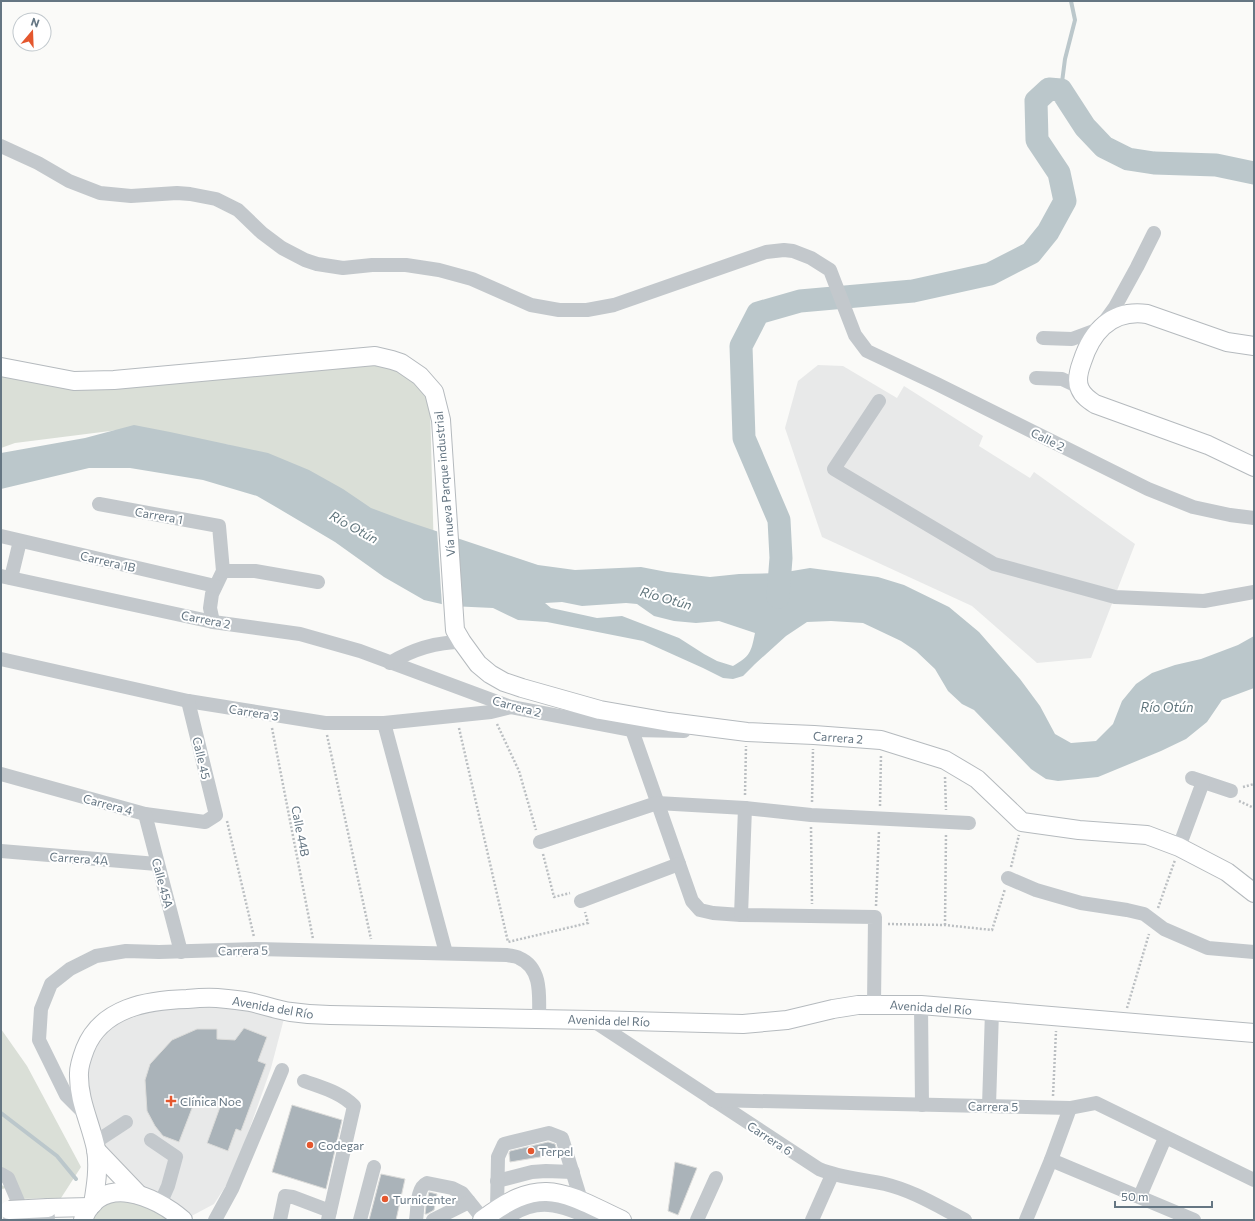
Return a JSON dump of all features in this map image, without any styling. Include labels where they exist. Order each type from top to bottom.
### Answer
[{"type":"main road","points":[[1254,346],[1227,342],[1147,314],[1135,312],[1124,314],[1113,319],[1099,329],[1084,354],[1078,376],[1079,388],[1088,399],[1095,404],[1208,445],[1254,467]]},
{"type":"main road","name":"Vía nueva Parque industrial","points":[[1,367],[74,381],[114,380],[375,356],[401,363],[420,376],[434,392],[441,420],[458,636]]},
{"type":"main road","points":[[458,636],[478,664],[490,674],[504,682],[600,710],[747,732]]},
{"type":"main road","name":"Carrera 2","points":[[747,732],[881,740],[945,760],[977,779],[1022,822],[1079,830],[1147,835],[1179,847]]},
{"type":"main road","points":[[1179,847],[1227,872],[1254,892]]},
{"type":"main road","name":"Avenida del Río","points":[[88,1211],[96,1183],[95,1147],[85,1114],[81,1090],[79,1072],[82,1058],[96,1029],[119,1012],[149,1002],[172,999],[214,998],[249,1002],[290,1012],[306,1014],[743,1024],[780,1021],[833,1008],[874,1004],[920,1004],[1254,1033]]},
{"type":"main road","name":"Avenida del Río","points":[[95,1147],[139,1195]]},
{"type":"main road","points":[[5,1215],[88,1211],[105,1195],[131,1192],[152,1199],[174,1212],[183,1220]]},
{"type":"main road","points":[[492,1217],[519,1197],[530,1193],[541,1192],[559,1193],[581,1200],[622,1220]]},
{"type":"street","name":"Calle 2","points":[[1,146],[38,163],[69,181],[100,193],[132,196],[177,193],[216,199],[238,210],[262,233],[282,248],[305,260],[317,264],[342,268],[372,265],[406,265],[440,270],[472,279],[531,304],[559,310],[587,310],[614,305],[766,252],[784,250],[793,251],[811,258],[830,270],[855,335],[867,350],[1148,489],[1193,507],[1230,515],[1254,518]]},
{"type":"street","points":[[1043,338],[1072,339],[1099,329],[1115,307],[1154,233]]},
{"type":"street","points":[[1036,378],[1062,379],[1079,388]]},
{"type":"street","points":[[879,401],[834,469],[994,564],[1115,596],[1204,601],[1254,592]]},
{"type":"street","name":"Carrera 1","points":[[99,504],[219,526],[223,571]]},
{"type":"street","name":"Carrera 1B","points":[[1,536],[215,586]]},
{"type":"street","points":[[6,577],[20,541]]},
{"type":"street","points":[[213,622],[210,608],[212,594],[223,571],[255,571],[318,582]]},
{"type":"street","name":"Carrera 2","points":[[6,577],[213,622],[300,634],[360,651],[511,707],[632,730],[747,732]]},
{"type":"street","points":[[390,663],[404,654],[419,648],[458,636]]},
{"type":"street","name":"Carrera 3","points":[[1,659],[188,701],[325,723],[384,724],[491,712],[511,707]]},
{"type":"street","name":"Calle 45","points":[[188,701],[216,815]]},
{"type":"street","points":[[384,724],[446,953]]},
{"type":"street","points":[[632,730],[692,901],[700,910],[741,915],[875,918],[874,1004]]},
{"type":"street","name":"Carrera 4","points":[[1,774],[145,814],[205,822],[216,815]]},
{"type":"street","points":[[1179,847],[1198,780],[1230,791]]},
{"type":"street","points":[[540,842],[657,803],[745,808],[811,815],[968,823]]},
{"type":"street","points":[[741,915],[745,808]]},
{"type":"street","name":"Calle 45A","points":[[145,814],[180,952]]},
{"type":"street","name":"Carrera 4A","points":[[1,852],[157,864]]},
{"type":"street","points":[[581,901],[679,864]]},
{"type":"street","points":[[1008,878],[1044,893],[1081,903],[1134,911],[1144,914],[1164,929],[1208,948],[1254,952]]},
{"type":"street","name":"Carrera 5","points":[[85,1114],[66,1095],[39,1040],[40,1009],[51,984],[70,968],[96,956],[126,951],[180,952],[257,949],[507,955],[520,958],[529,964],[539,984],[539,1019]]},
{"type":"street","points":[[920,1004],[922,1105]]},
{"type":"street","points":[[989,1106],[992,1011]]},
{"type":"street","name":"Carrera 6","points":[[592,1020],[819,1169],[832,1174],[885,1184],[909,1191],[965,1220]]},
{"type":"street","points":[[215,1220],[232,1189],[282,1070]]},
{"type":"street","points":[[280,1220],[285,1196],[293,1197],[329,1215],[354,1106],[348,1099],[337,1092],[304,1081]]},
{"type":"street","name":"Carrera 5","points":[[713,1100],[1070,1108],[1096,1103],[1165,1138],[1254,1180]]},
{"type":"street","points":[[1026,1220],[1051,1160],[1070,1108]]},
{"type":"street","points":[[95,1147],[126,1122]]},
{"type":"street","points":[[492,1217],[497,1181],[498,1157],[504,1144],[549,1133],[562,1138],[581,1200]]},
{"type":"street","points":[[1140,1196],[1165,1138]]},
{"type":"street","points":[[151,1140],[176,1157],[168,1186],[160,1204]]},
{"type":"street","points":[[1051,1160],[1140,1196],[1194,1220]]},
{"type":"street","points":[[360,1220],[374,1167]]},
{"type":"street","points":[[497,1181],[532,1172],[573,1172]]},
{"type":"street","points":[[1,1174],[8,1178],[26,1220]]},
{"type":"street","points":[[812,1220],[832,1174]]},
{"type":"street","points":[[697,1220],[716,1178]]},
{"type":"street","points":[[416,1220],[420,1190],[423,1185],[427,1183],[457,1190],[462,1193],[469,1202],[492,1217],[516,1212],[528,1207],[548,1204],[564,1207],[594,1220]]},
{"type":"street","points":[[433,1220],[469,1202]]},
{"type":"path","points":[[456,716],[508,942],[588,923],[581,901],[574,892],[554,897],[540,842],[519,771],[491,712]]},
{"type":"path","name":"Calle 44B","points":[[269,715],[315,951]]},
{"type":"path","points":[[325,723],[374,951]]},
{"type":"path","points":[[745,808],[747,732]]},
{"type":"path","points":[[945,760],[945,925]]},
{"type":"path","points":[[216,815],[226,817],[257,949]]},
{"type":"path","points":[[1123,1022],[1153,921],[1179,847]]},
{"type":"path","points":[[875,924],[945,925],[992,930]]},
{"type":"path","points":[[1052,1107],[1057,1016]]},
{"type":"shaded area","points":[[375,356],[420,376],[430,405],[434,556],[230,445],[118,430],[15,443],[1,448],[1,367],[74,381]]},
{"type":"shaded area","points":[[818,365],[843,366],[897,398],[904,386],[983,436],[979,446],[1030,478],[1034,472],[1135,544],[1091,658],[1037,663],[972,606],[822,537],[785,428],[798,381]]},
{"type":"shaded area","name":"Clínica Noe","points":[[149,1002],[286,1011],[271,1068],[241,1153],[229,1181],[214,1204],[184,1220],[96,1150],[85,1113],[88,1043]]},
{"type":"shaded area","points":[[1,1029],[27,1066],[81,1167],[61,1198],[18,1199],[8,1188],[1,1189],[1,1185],[7,1187],[1,1180]]},
{"type":"shaded area","points":[[112,1193],[183,1220],[83,1220]]},
{"type":"water","name":"Río Otún","points":[[134,425],[268,453],[309,470],[343,489],[371,508],[538,565],[575,570],[641,567],[667,572],[710,577],[739,574],[780,573],[810,568],[878,577],[904,585],[949,607],[979,632],[1020,679],[1040,706],[1055,734],[1071,743],[1096,741],[1113,724],[1122,701],[1136,684],[1152,673],[1175,665],[1201,659],[1238,645],[1254,636],[1254,688],[1222,700],[1207,722],[1186,739],[1161,751],[1098,777],[1058,781],[1046,779],[1031,769],[974,710],[962,704],[948,691],[935,669],[916,651],[901,641],[863,623],[831,621],[807,622],[786,636],[743,676],[733,679],[723,678],[643,641],[547,622],[518,620],[493,608],[450,606],[424,600],[384,577],[335,542],[257,496],[203,480],[130,468],[89,468],[1,489],[1,453],[85,438]],"holes":[[[562,602],[582,606],[626,603],[637,604],[654,616],[674,621],[696,623],[719,621],[755,633],[751,650],[743,659],[733,666],[717,661],[679,638],[622,616],[597,618],[551,608],[545,603]]]},
{"type":"pier","points":[[437,529],[458,537],[463,608],[442,606]]},
{"type":"building","points":[[244,1028],[267,1037],[258,1061],[266,1064],[241,1131],[236,1129],[228,1151],[207,1143],[220,1107],[196,1098],[179,1142],[163,1136],[155,1126],[147,1111],[145,1080],[150,1064],[172,1040],[197,1029],[217,1029],[217,1039],[235,1040]]},
{"type":"building","name":"Codegar","points":[[292,1105],[342,1120],[326,1189],[272,1172]]},
{"type":"building","name":"Terpel","points":[[548,1142],[555,1144],[558,1154],[510,1162],[510,1151]]},
{"type":"building","points":[[675,1162],[697,1168],[678,1215],[668,1211]]},
{"type":"building","name":"Turnicenter","points":[[381,1174],[405,1179],[396,1220],[369,1220]]},
{"type":"building","points":[[429,1192],[437,1194],[434,1210],[425,1214],[426,1206]]},
{"type":"waterway","points":[[1061,90],[1065,59],[1075,20],[1071,1]]},
{"type":"waterway","points":[[778,597],[781,558],[779,520],[744,438],[741,346],[758,313],[800,301],[913,291],[990,274],[1031,253],[1048,232],[1065,201],[1059,173],[1037,140],[1036,101],[1049,89],[1061,90],[1085,127],[1104,147],[1128,159],[1154,163],[1216,165],[1254,173]]},
{"type":"waterway","points":[[1,1113],[57,1156],[76,1179]]},
{"type":"place","name":"Clínica Noe","points":[[171,1101]]},
{"type":"place","name":"Codegar","points":[[310,1145]]},
{"type":"place","name":"Terpel","points":[[531,1151]]},
{"type":"place","name":"Turnicenter","points":[[385,1199]]}]
